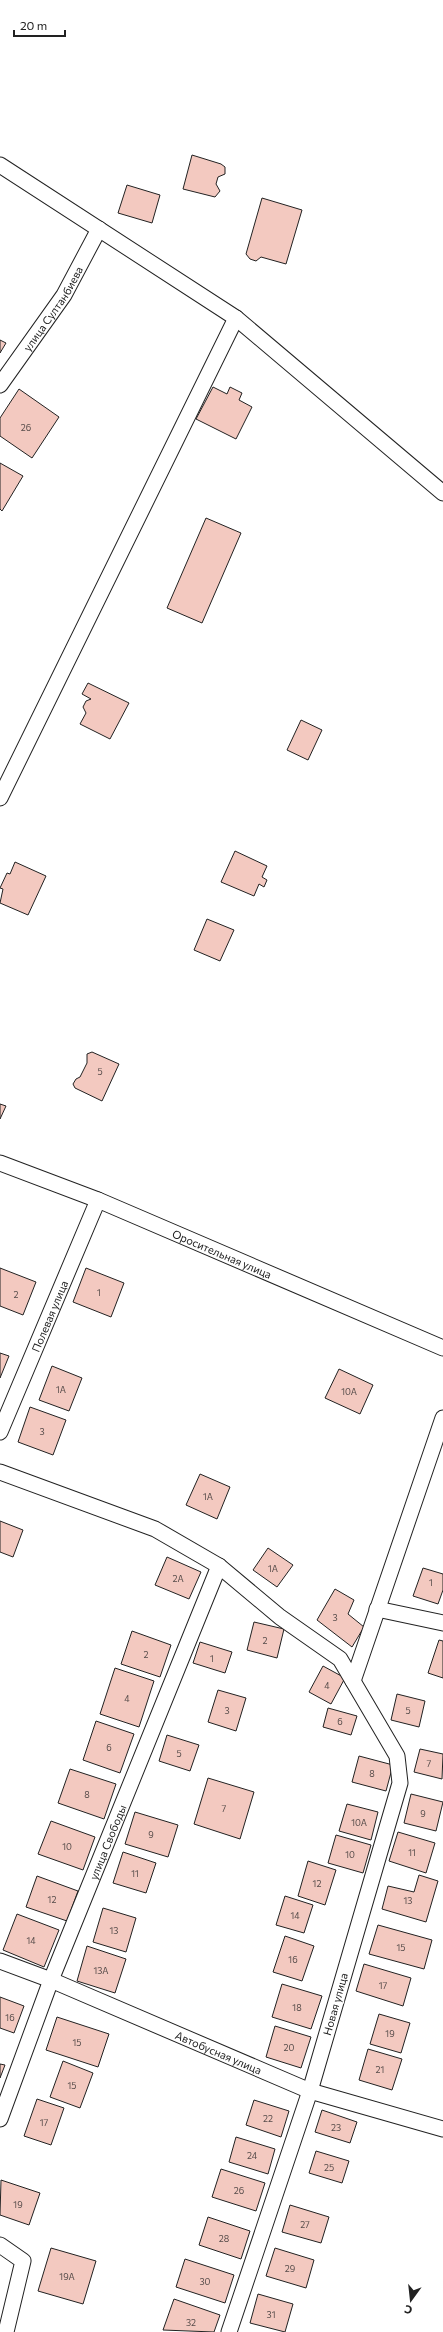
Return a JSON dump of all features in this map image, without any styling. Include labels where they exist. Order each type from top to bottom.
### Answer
[{"type":"street","points":[[0,165],[236,318],[443,493]]},
{"type":"street","name":"улица Султанбиева","points":[[0,385],[64,296],[99,229]]},
{"type":"street","points":[[0,798],[236,318]]},
{"type":"street","name":"Оросительная улица","points":[[0,1163],[98,1200],[443,1348]]},
{"type":"street","name":"Полевая улица","points":[[0,1432],[98,1200]]},
{"type":"street","points":[[353,1681],[443,1418]]},
{"type":"street","name":"Новая улица","points":[[0,1472],[155,1529],[219,1566],[280,1617],[340,1659],[397,1756],[400,1784],[310,2091],[229,2332]]},
{"type":"street","name":"улица Свободы","points":[[0,2119],[51,1980],[219,1566]]},
{"type":"street","points":[[377,1609],[443,1623]]},
{"type":"street","name":"Автобусная улица","points":[[0,1961],[51,1980],[310,2091],[443,2129]]},
{"type":"street","points":[[0,2245],[23,2261],[6,2332]]},
{"type":"building","points":[[192,155],[221,164],[225,167],[225,174],[218,177],[216,184],[220,191],[215,197],[183,189]]},
{"type":"building","points":[[127,185],[160,195],[152,223],[118,213]]},
{"type":"building","points":[[262,198],[302,210],[286,264],[261,257],[256,261],[250,259],[246,254]]},
{"type":"building","points":[[0,340],[6,343],[0,353]]},
{"type":"building","points":[[213,387],[227,394],[230,387],[242,393],[239,400],[252,407],[236,439],[196,419]]},
{"type":"building","points":[[19,389],[59,417],[32,458],[0,436],[0,418]]},
{"type":"building","points":[[0,463],[23,476],[2,511],[0,509]]},
{"type":"building","points":[[206,518],[241,533],[202,623],[167,608]]},
{"type":"building","points":[[88,683],[129,703],[110,739],[80,724],[86,713],[83,707],[86,701],[91,699],[82,694]]},
{"type":"building","points":[[301,720],[322,730],[308,760],[287,750]]},
{"type":"building","points":[[235,851],[267,866],[262,877],[267,880],[264,887],[259,884],[254,896],[221,882]]},
{"type":"building","points":[[15,862],[46,876],[28,915],[0,903],[3,889],[0,888],[7,873],[10,874]]},
{"type":"building","points":[[207,919],[234,930],[220,961],[194,950]]},
{"type":"building","points":[[92,1052],[119,1064],[102,1101],[75,1088],[73,1084],[76,1079],[80,1077],[87,1063],[87,1054]]},
{"type":"building","points":[[0,1104],[6,1106],[0,1119]]},
{"type":"building","points":[[0,1268],[36,1282],[23,1315],[0,1306]]},
{"type":"building","points":[[86,1268],[124,1283],[111,1317],[73,1302]]},
{"type":"building","points":[[0,1353],[9,1356],[0,1378]]},
{"type":"building","points":[[52,1366],[82,1378],[69,1411],[39,1400]]},
{"type":"building","points":[[339,1369],[373,1385],[360,1414],[325,1398]]},
{"type":"building","points":[[30,1407],[66,1420],[53,1455],[18,1442]]},
{"type":"building","points":[[200,1474],[230,1487],[217,1519],[186,1505]]},
{"type":"building","points":[[0,1521],[23,1530],[13,1557],[0,1552]]},
{"type":"building","points":[[268,1548],[293,1565],[277,1587],[253,1570]]},
{"type":"building","points":[[167,1557],[201,1572],[189,1599],[155,1585]]},
{"type":"building","points":[[423,1568],[443,1574],[443,1590],[438,1604],[413,1596]]},
{"type":"building","points":[[335,1589],[354,1600],[348,1614],[364,1627],[352,1647],[317,1620]]},
{"type":"building","points":[[254,1622],[284,1629],[277,1658],[247,1650]]},
{"type":"building","points":[[132,1631],[171,1645],[160,1677],[121,1664]]},
{"type":"building","points":[[439,1640],[443,1641],[443,1678],[428,1673]]},
{"type":"building","points":[[200,1642],[232,1652],[225,1673],[193,1663]]},
{"type":"building","points":[[323,1666],[345,1678],[331,1704],[309,1692]]},
{"type":"building","points":[[115,1668],[154,1681],[139,1727],[100,1714]]},
{"type":"building","points":[[218,1690],[246,1698],[236,1731],[208,1722]]},
{"type":"building","points":[[397,1694],[425,1701],[419,1727],[391,1720]]},
{"type":"building","points":[[328,1708],[357,1716],[351,1735],[323,1727]]},
{"type":"building","points":[[96,1721],[134,1734],[120,1773],[83,1760]]},
{"type":"building","points":[[167,1735],[199,1745],[190,1771],[159,1761]]},
{"type":"building","points":[[420,1749],[443,1754],[442,1779],[414,1772]]},
{"type":"building","points":[[359,1756],[393,1765],[386,1791],[352,1782]]},
{"type":"building","points":[[70,1769],[116,1784],[104,1819],[58,1803]]},
{"type":"building","points":[[208,1778],[254,1792],[240,1839],[194,1824]]},
{"type":"building","points":[[411,1794],[443,1802],[436,1831],[404,1823]]},
{"type":"building","points":[[347,1804],[378,1812],[371,1840],[339,1831]]},
{"type":"building","points":[[135,1812],[178,1825],[168,1857],[125,1844]]},
{"type":"building","points":[[51,1821],[95,1837],[83,1870],[38,1854]]},
{"type":"building","points":[[398,1832],[435,1843],[426,1873],[389,1861]]},
{"type":"building","points":[[336,1835],[371,1845],[363,1873],[328,1863]]},
{"type":"building","points":[[123,1852],[156,1863],[146,1893],[113,1883]]},
{"type":"building","points":[[308,1861],[336,1870],[325,1905],[298,1896]]},
{"type":"building","points":[[419,1875],[438,1881],[426,1922],[382,1909],[388,1886],[414,1892]]},
{"type":"building","points":[[37,1876],[78,1891],[67,1921],[26,1907]]},
{"type":"building","points":[[285,1896],[313,1905],[304,1933],[276,1925]]},
{"type":"building","points":[[103,1908],[136,1918],[126,1952],[93,1942]]},
{"type":"building","points":[[17,1914],[59,1930],[44,1967],[3,1950]]},
{"type":"building","points":[[378,1925],[432,1940],[424,1969],[369,1954]]},
{"type":"building","points":[[285,1936],[314,1946],[302,1981],[273,1972]]},
{"type":"building","points":[[87,1946],[126,1959],[115,1993],[77,1981]]},
{"type":"building","points":[[364,1964],[411,1978],[403,2006],[356,1991]]},
{"type":"building","points":[[282,1984],[322,1996],[311,2029],[272,2017]]},
{"type":"building","points":[[0,1997],[24,2006],[14,2033],[0,2028]]},
{"type":"building","points":[[379,2014],[410,2023],[401,2053],[370,2044]]},
{"type":"building","points":[[57,2017],[109,2034],[98,2067],[46,2050]]},
{"type":"building","points":[[275,2026],[311,2037],[301,2068],[266,2057]]},
{"type":"building","points":[[368,2049],[402,2059],[392,2090],[359,2080]]},
{"type":"building","points":[[63,2061],[93,2073],[80,2108],[50,2097]]},
{"type":"building","points":[[0,2064],[5,2065],[0,2078]]},
{"type":"building","points":[[37,2099],[64,2108],[51,2145],[24,2136]]},
{"type":"building","points":[[254,2100],[289,2111],[281,2137],[246,2125]]},
{"type":"building","points":[[322,2110],[357,2122],[350,2143],[315,2132]]},
{"type":"building","points":[[236,2137],[275,2149],[268,2174],[229,2162]]},
{"type":"building","points":[[316,2151],[349,2161],[342,2183],[309,2173]]},
{"type":"building","points":[[221,2169],[265,2183],[256,2211],[212,2197]]},
{"type":"building","points":[[1,2180],[40,2193],[29,2225],[0,2215]]},
{"type":"building","points":[[290,2205],[329,2217],[321,2243],[282,2232]]},
{"type":"building","points":[[208,2217],[250,2231],[241,2259],[199,2245]]},
{"type":"building","points":[[51,2248],[96,2261],[83,2304],[38,2291]]},
{"type":"building","points":[[275,2248],[314,2260],[306,2288],[266,2276]]},
{"type":"building","points":[[185,2259],[234,2275],[225,2303],[176,2287]]},
{"type":"building","points":[[258,2294],[293,2304],[285,2332],[250,2323]]},
{"type":"building","points":[[174,2299],[220,2315],[214,2332],[163,2330]]}]
